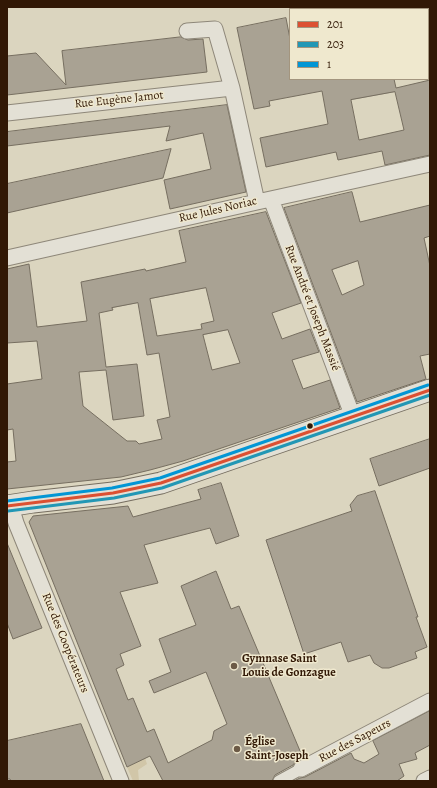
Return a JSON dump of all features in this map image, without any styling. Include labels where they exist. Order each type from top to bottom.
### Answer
[{"type":"main road","points":[[9,506],[113,493],[161,484],[430,390]]},
{"type":"street","points":[[187,31],[215,29],[264,200]]},
{"type":"street","name":"Rue Eugène Jamot","points":[[7,113],[232,88]]},
{"type":"street","name":"Rue Jules Noriac","points":[[7,258],[430,164]]},
{"type":"street","name":"Rue André et Joseph Massié","points":[[264,200],[353,417]]},
{"type":"street","name":"Rue des Coopérateurs","points":[[9,506],[121,781]]},
{"type":"street","name":"Rue des Sapeurs","points":[[279,781],[430,701]]},
{"type":"street","points":[[424,781],[430,778]]},
{"type":"shaded area","points":[[145,758],[147,764],[138,770],[139,781],[133,781],[127,767]]},
{"type":"building","points":[[286,18],[289,34],[289,80],[394,80],[396,88],[430,80],[430,155],[385,165],[382,151],[338,160],[336,152],[266,167],[260,138],[328,124],[322,91],[269,101],[270,106],[254,109],[237,28]],"holes":[[[395,92],[404,130],[359,140],[351,100]]]},
{"type":"building","points":[[181,37],[188,40],[203,39],[207,72],[7,95],[7,56],[36,53],[66,85],[62,51]]},
{"type":"building","points":[[227,105],[246,192],[170,209],[164,180],[211,169],[203,133],[166,141],[170,126],[7,146],[7,132]]},
{"type":"building","points":[[171,149],[163,178],[7,213],[7,184]]},
{"type":"building","points":[[352,192],[360,222],[430,205],[430,236],[424,238],[430,266],[430,354],[420,356],[426,379],[357,402],[284,208]],"holes":[[[358,261],[364,285],[342,295],[332,270]]]},
{"type":"building","points":[[266,212],[301,303],[272,313],[282,339],[310,329],[319,352],[292,360],[303,389],[330,380],[340,408],[183,461],[150,470],[121,477],[7,489],[7,462],[16,461],[13,429],[7,430],[7,384],[42,379],[37,341],[7,343],[7,269],[29,264],[37,327],[87,321],[81,282],[145,269],[146,271],[186,262],[179,231]],"holes":[[[206,288],[214,321],[201,324],[202,329],[157,336],[150,299]],[[138,303],[147,355],[159,353],[170,417],[157,420],[162,439],[139,444],[136,441],[127,441],[83,406],[79,372],[106,370],[113,420],[144,416],[137,364],[106,367],[99,313],[113,310],[112,308]],[[228,330],[240,363],[212,370],[203,335]]]},
{"type":"building","points":[[430,439],[430,468],[379,486],[370,459]]},
{"type":"building","points":[[221,483],[239,536],[216,544],[210,528],[144,545],[158,583],[120,592],[141,646],[120,654],[124,665],[116,669],[128,700],[133,698],[147,732],[154,729],[168,763],[212,740],[214,731],[227,724],[206,672],[154,693],[149,681],[171,672],[159,639],[196,625],[181,586],[216,571],[231,609],[239,606],[303,758],[275,775],[272,781],[163,781],[150,756],[127,767],[29,522],[33,516],[128,506],[133,517],[201,499],[198,490]]},
{"type":"building","points":[[375,491],[427,647],[415,652],[417,658],[389,668],[382,668],[374,663],[370,655],[348,662],[341,642],[304,654],[266,540],[352,511],[350,505],[357,496]]},
{"type":"building","points":[[7,543],[42,628],[13,639],[7,623]]},
{"type":"building","points":[[430,711],[430,745],[415,753],[417,759],[399,764],[404,776],[397,781],[294,781],[305,777],[351,753],[354,759],[364,763],[379,754],[373,741]]},
{"type":"building","points":[[81,724],[104,781],[11,781],[10,779],[7,779],[7,741]]},
{"type":"transit line","name":"1","points":[[7,501],[112,488],[160,478],[428,385]]},
{"type":"transit line","name":"201","points":[[7,506],[113,493],[161,483],[430,390]]},
{"type":"transit line","name":"203","points":[[8,511],[114,498],[162,488],[430,395]]},
{"type":"place","name":"Gymnase Saint Louis de Gonzague","points":[[234,666]]},
{"type":"place","name":"Église Saint-Joseph","points":[[237,749]]}]
